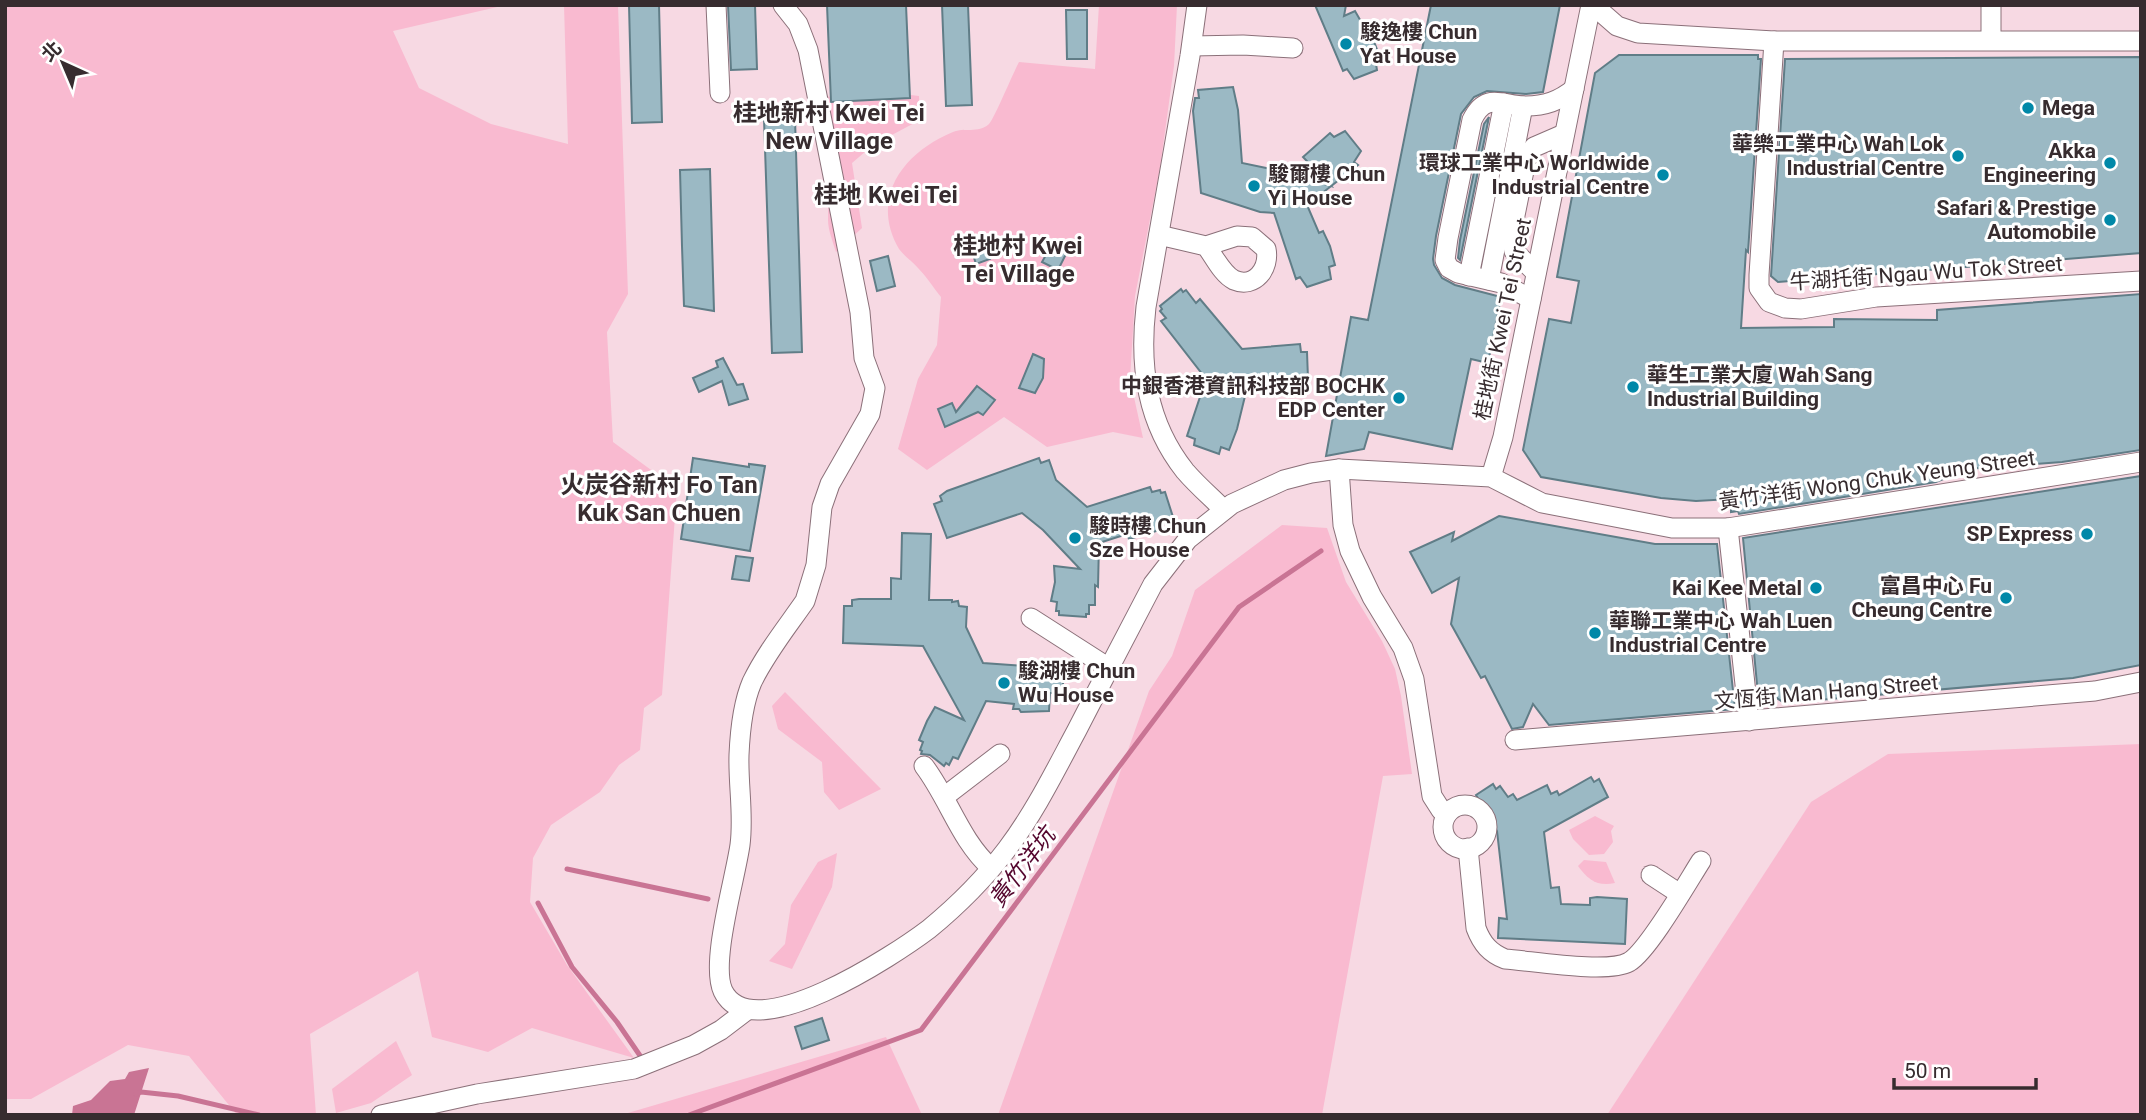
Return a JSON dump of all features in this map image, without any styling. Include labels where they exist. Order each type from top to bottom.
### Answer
[{"type":"street","points":[[716,5],[720,93]]},
{"type":"street","points":[[381,1115],[477,1094],[634,1069],[694,1045],[721,1030],[746,1011],[733,1004],[723,991],[719,976],[720,948],[736,874],[741,833],[739,755],[744,713],[751,684],[805,601],[811,587],[822,507],[830,484],[870,414],[875,388],[864,358],[860,312],[808,50],[798,24],[783,5]]},
{"type":"street","points":[[1197,5],[1142,340],[1143,372],[1149,403],[1160,433],[1186,472],[1224,510]]},
{"type":"street","name":"桂地街 Kwei Tei Street","points":[[1491,477],[1503,437],[1591,5]]},
{"type":"street","points":[[1598,5],[1601,12],[1616,26],[1638,33],[1774,41],[2141,41]]},
{"type":"street","points":[[1991,5],[1991,40]]},
{"type":"street","name":"牛湖托街 Ngau Wu Tok Street","points":[[1774,41],[1759,275],[1759,288],[1769,302],[1801,309],[1876,297],[2141,281]]},
{"type":"street","points":[[1192,46],[1293,48]]},
{"type":"street","points":[[1531,299],[1479,278],[1458,274],[1445,260],[1472,120],[1477,110],[1485,104],[1548,104],[1574,89]]},
{"type":"street","points":[[1479,278],[1514,104]]},
{"type":"street","points":[[1536,273],[1514,251],[1511,236],[1527,156],[1534,146],[1564,134]]},
{"type":"street","points":[[1159,235],[1206,246]]},
{"type":"street","name":"黃竹洋街 Wong Chuk Yeung Street","points":[[746,1011],[775,1009],[819,993],[871,968],[928,929],[956,905],[991,868],[1027,820],[1046,789],[1153,584],[1169,561],[1188,539],[1224,510],[1257,491],[1284,480],[1339,469],[1491,477],[1542,503],[1672,528],[1728,528],[2141,462]]},
{"type":"street","points":[[1339,469],[1343,525],[1350,551],[1372,597],[1403,648],[1412,671],[1430,788],[1441,808],[1443,828],[1448,841],[1461,848],[1468,848],[1475,846],[1485,835],[1487,828],[1483,815],[1472,806],[1441,808]]},
{"type":"street","points":[[1728,528],[1749,722]]},
{"type":"street","points":[[1031,618],[1109,668]]},
{"type":"street","name":"文恆街 Man Hang Street","points":[[1515,740],[2095,691],[2141,682]]},
{"type":"street","points":[[944,797],[1000,754]]},
{"type":"street","points":[[924,766],[967,840],[991,868]]},
{"type":"street","points":[[1468,848],[1479,937],[1490,951],[1505,959],[1609,967],[1629,962],[1643,950],[1702,862]]},
{"type":"street","points":[[1651,875],[1680,894]]},
{"type":"shaded area","points":[[5,5],[506,5],[393,31],[419,88],[491,124],[568,144],[564,5],[618,5],[628,294],[607,332],[613,442],[677,489],[662,695],[644,708],[640,750],[619,765],[600,792],[551,825],[533,858],[530,902],[567,965],[634,1058],[532,1028],[488,1052],[432,1037],[418,971],[310,1034],[316,1115],[237,1115],[189,1056],[128,1045],[31,1099],[5,1099]]},
{"type":"shaded area","points":[[1099,5],[1177,5],[1174,66],[1160,168],[1135,296],[1130,379],[1143,438],[1113,432],[1047,447],[1004,417],[927,470],[898,449],[918,379],[937,345],[941,297],[899,249],[891,230],[888,212],[890,194],[896,178],[920,151],[953,132],[980,129],[989,124],[1019,62],[1095,69]]},
{"type":"shaded area","points":[[886,92],[919,96],[920,120],[873,145],[852,163],[862,228],[836,252],[828,220],[834,159],[833,131],[824,97]]},
{"type":"shaded area","points":[[1282,525],[1327,528],[1346,582],[1382,641],[1395,669],[1412,774],[1383,776],[1322,1115],[998,1115],[1149,691],[1172,656],[1195,590]]},
{"type":"shaded area","points":[[785,692],[881,789],[839,810],[824,792],[822,762],[778,729],[772,706]]},
{"type":"shaded area","points":[[2141,744],[2141,1115],[1607,1115],[1811,802],[1888,754]]},
{"type":"shaded area","points":[[1595,816],[1614,826],[1611,831],[1613,842],[1604,854],[1589,855],[1573,839],[1569,830]]},
{"type":"shaded area","points":[[837,853],[832,887],[792,969],[769,961],[785,944],[791,905],[818,862]]},
{"type":"shaded area","points":[[1584,860],[1606,862],[1615,883],[1603,884],[1590,879],[1578,866]]},
{"type":"shaded area","points":[[886,1037],[922,1115],[621,1115]]},
{"type":"shaded area","points":[[396,1041],[412,1075],[371,1103],[336,1113],[332,1089]]},
{"type":"shaded area","points":[[149,1068],[134,1115],[72,1115],[73,1106],[91,1100],[110,1081],[125,1079],[129,1072]]},
{"type":"building","points":[[629,5],[659,5],[662,122],[632,123]]},
{"type":"building","points":[[728,5],[755,5],[757,69],[731,70]]},
{"type":"building","points":[[827,5],[906,5],[910,98],[831,102]]},
{"type":"building","points":[[942,5],[968,5],[972,105],[946,106]]},
{"type":"building","name":"駿逸樓 Chun Yat House","points":[[1315,5],[1346,5],[1344,16],[1355,11],[1363,25],[1367,23],[1379,55],[1375,58],[1377,70],[1354,79],[1347,69],[1343,71]]},
{"type":"building","points":[[1431,5],[1560,5],[1543,92],[1526,94],[1487,91],[1474,97],[1461,114],[1436,236],[1433,259],[1442,278],[1455,285],[1501,297],[1488,363],[1471,359],[1452,449],[1369,432],[1364,449],[1326,456],[1351,317],[1368,320]]},
{"type":"building","points":[[1066,10],[1087,10],[1087,59],[1067,59]]},
{"type":"building","points":[[1619,55],[1758,55],[1758,59],[1761,59],[1741,328],[1834,327],[1834,319],[1937,320],[1937,310],[2141,294],[2141,450],[2062,462],[1954,470],[1951,476],[1936,482],[1739,514],[1738,511],[1731,512],[1731,499],[1696,501],[1661,498],[1541,477],[1523,450],[1549,319],[1571,323],[1579,281],[1557,277],[1595,73]]},
{"type":"building","name":"華樂工業中心 Wah Lok Industrial Centre","points":[[2141,57],[2141,253],[1778,282],[1771,276],[1785,59]]},
{"type":"building","name":"駿爾樓 Chun Yi House","points":[[1233,87],[1238,110],[1242,163],[1331,186],[1303,157],[1330,133],[1334,137],[1345,131],[1361,151],[1354,162],[1358,165],[1307,205],[1319,233],[1323,231],[1330,246],[1335,265],[1329,267],[1331,279],[1307,287],[1300,277],[1296,279],[1274,213],[1260,212],[1201,193],[1193,111],[1195,98],[1199,98],[1198,90]]},
{"type":"building","points":[[1489,117],[1460,260],[1460,240],[1484,124]]},
{"type":"building","points":[[795,118],[802,352],[772,353],[764,119]]},
{"type":"building","points":[[710,169],[714,311],[684,306],[682,246],[680,170]]},
{"type":"building","points":[[983,237],[990,259],[976,264],[969,242]]},
{"type":"building","points":[[1051,246],[1066,254],[1058,270],[1042,262]]},
{"type":"building","points":[[888,256],[895,286],[877,291],[870,261]]},
{"type":"building","points":[[1181,289],[1183,292],[1186,290],[1196,303],[1200,299],[1242,349],[1300,344],[1301,352],[1307,352],[1308,379],[1304,379],[1304,387],[1283,391],[1246,392],[1229,450],[1221,447],[1219,454],[1194,445],[1195,439],[1187,436],[1206,379],[1161,321],[1166,318],[1160,311],[1160,306]]},
{"type":"building","points":[[1033,354],[1044,359],[1043,378],[1035,393],[1019,388]]},
{"type":"building","points":[[723,358],[737,385],[743,384],[748,399],[729,405],[722,381],[699,392],[693,378],[718,367],[716,361]]},
{"type":"building","points":[[977,386],[995,400],[983,415],[978,412],[945,427],[938,409],[952,403],[956,412]]},
{"type":"building","points":[[693,458],[749,467],[749,464],[765,466],[750,551],[681,539]]},
{"type":"building","name":"駿時樓 Chun Sze House","points":[[1039,458],[1041,463],[1049,460],[1056,480],[1087,507],[1150,487],[1152,492],[1165,492],[1173,517],[1162,524],[1163,529],[1129,539],[1127,534],[1099,543],[1095,605],[1089,605],[1089,614],[1086,614],[1086,617],[1059,615],[1059,611],[1056,611],[1057,602],[1051,601],[1055,582],[1054,566],[1080,569],[1043,530],[1022,513],[947,538],[934,504],[942,501],[940,496],[947,491]]},
{"type":"building","points":[[2141,476],[2141,665],[2073,678],[1784,703],[1757,684],[1743,538]]},
{"type":"building","name":"華聯工業中心 Wah Luen Industrial Centre","points":[[1499,516],[1655,544],[1717,544],[1735,709],[1549,725],[1533,704],[1523,727],[1512,729],[1485,676],[1481,678],[1451,624],[1459,578],[1432,593],[1410,552],[1454,532],[1452,541]]},
{"type":"building","name":"駿湖樓 Chun Wu House","points":[[902,533],[931,534],[929,600],[958,601],[959,606],[967,607],[966,627],[983,663],[1052,668],[1051,673],[1063,677],[1063,687],[1058,693],[1050,693],[1049,711],[1021,712],[1019,709],[1013,709],[1014,704],[986,701],[958,759],[953,757],[949,765],[946,763],[944,766],[930,755],[921,754],[923,742],[919,740],[927,721],[935,707],[964,720],[923,646],[843,643],[844,606],[852,606],[852,600],[891,599],[891,578],[901,579]]},
{"type":"building","points":[[736,556],[753,558],[749,581],[732,579]]},
{"type":"building","points":[[1591,777],[1594,782],[1599,779],[1608,797],[1544,832],[1551,888],[1559,887],[1561,904],[1590,905],[1590,898],[1597,897],[1627,899],[1625,944],[1498,938],[1499,918],[1507,919],[1497,831],[1476,795],[1493,784],[1496,789],[1500,786],[1508,797],[1513,794],[1517,800],[1547,785],[1551,794],[1557,791],[1559,795]]},
{"type":"building","points":[[822,1018],[829,1040],[802,1049],[795,1027]]},
{"type":"waterway","name":"黃竹洋坑","points":[[689,1115],[921,1030],[1239,607],[1321,551]]},
{"type":"waterway","points":[[567,869],[708,899]]},
{"type":"waterway","points":[[538,903],[572,967],[617,1022],[643,1060]]},
{"type":"waterway","points":[[136,1094],[141,1092],[178,1096],[259,1115]]},
{"type":"place","name":"駿逸樓 Chun Yat House","points":[[1346,44]]},
{"type":"place","name":"Mega","points":[[2028,108]]},
{"type":"place","name":"華樂工業中心 Wah Lok Industrial Centre","points":[[1958,156]]},
{"type":"place","name":"Akka Engineering","points":[[2110,163]]},
{"type":"place","name":"環球工業中心 Worldwide Industrial Centre","points":[[1663,175]]},
{"type":"place","name":"駿爾樓 Chun Yi House","points":[[1254,186]]},
{"type":"place","name":"Safari & Prestige Automobile","points":[[2110,220]]},
{"type":"place","name":"華生工業大廈 Wah Sang Industrial Building","points":[[1633,387]]},
{"type":"place","name":"中銀香港資訊科技部 BOCHK EDP Center","points":[[1399,398]]},
{"type":"place","name":"SP Express","points":[[2087,534]]},
{"type":"place","name":"駿時樓 Chun Sze House","points":[[1075,538]]},
{"type":"place","name":"Kai Kee Metal","points":[[1816,588]]},
{"type":"place","name":"富昌中心 Fu Cheung Centre","points":[[2006,598]]},
{"type":"place","name":"華聯工業中心 Wah Luen Industrial Centre","points":[[1595,633]]},
{"type":"place","name":"駿湖樓 Chun Wu House","points":[[1004,683]]},
{"type":"district","name":"桂地新村 Kwei Tei New Village","points":[[829,127]]},
{"type":"district","name":"桂地 Kwei Tei","points":[[886,195]]},
{"type":"district","name":"桂地村 Kwei Tei Village","points":[[1018,260]]},
{"type":"district","name":"火炭谷新村 Fo Tan Kuk San Chuen","points":[[659,499]]}]
